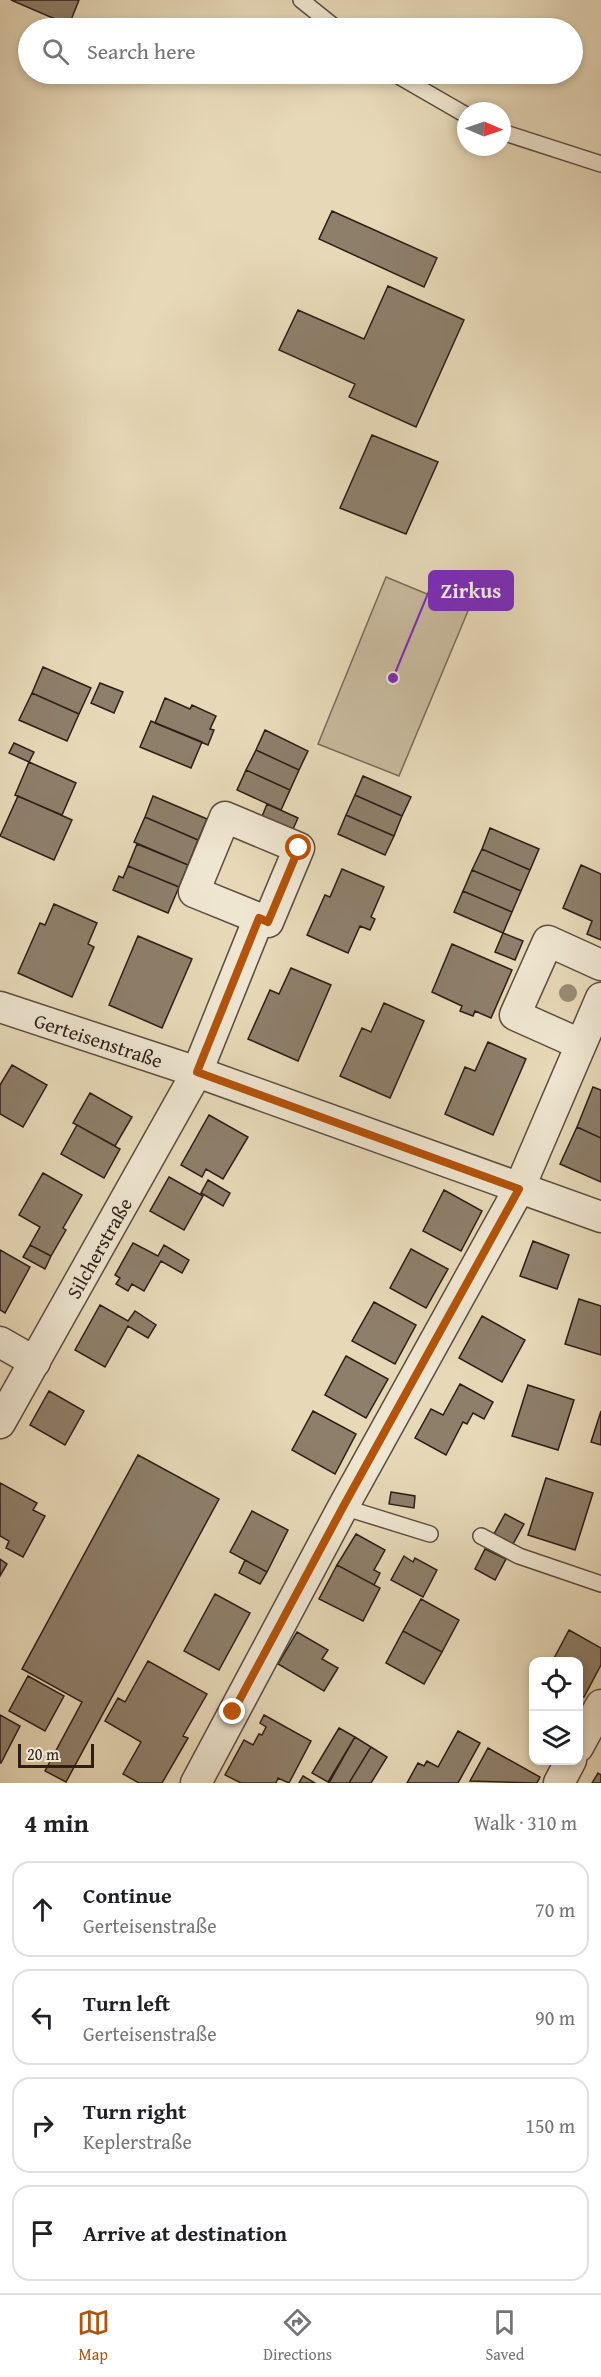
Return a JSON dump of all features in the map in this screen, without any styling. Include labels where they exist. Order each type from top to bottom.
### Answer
[{"type":"street","points":[[197,1072],[259,918]]},
{"type":"street","points":[[580,1044],[515,1015],[548,941],[601,965]]},
{"type":"street","points":[[195,1783],[343,1507],[519,1189],[601,998]]},
{"type":"street","name":"Gerteisenstraße","points":[[3,1015],[197,1072],[601,1217]]},
{"type":"street","name":"Silcherstraße","points":[[0,1423],[197,1072]]},
{"type":"street","points":[[0,1342],[35,1362]]},
{"type":"street","points":[[583,1739],[601,1705]]},
{"type":"street","points":[[559,1783],[569,1765]]},
{"type":"lane","points":[[301,0],[324,18]]},
{"type":"lane","points":[[412,84],[457,110]]},
{"type":"lane","points":[[511,135],[601,164]]},
{"type":"lane","points":[[343,1507],[430,1534]]},
{"type":"lane","points":[[481,1536],[519,1556],[601,1584]]},
{"type":"shaded area","points":[[386,577],[468,611],[399,776],[318,744]]},
{"type":"building","points":[[11,0],[79,0],[72,18],[53,18]]},
{"type":"building","points":[[332,211],[437,258],[424,287],[319,239]]},
{"type":"building","points":[[388,286],[464,320],[416,427],[349,397],[355,384],[279,350],[298,310],[364,339]]},
{"type":"building","points":[[372,435],[438,462],[406,534],[340,508]]},
{"type":"building","points":[[43,667],[91,688],[79,714],[32,693]]},
{"type":"building","points":[[100,683],[123,692],[114,713],[91,703]]},
{"type":"building","points":[[32,693],[79,714],[67,741],[19,720]]},
{"type":"building","points":[[165,698],[190,709],[192,705],[216,716],[210,729],[214,730],[208,745],[155,723]]},
{"type":"building","points":[[151,721],[202,742],[191,768],[140,747]]},
{"type":"building","points":[[265,730],[308,751],[299,770],[256,750]]},
{"type":"building","points":[[14,743],[34,752],[29,762],[9,753]]},
{"type":"building","points":[[256,750],[299,770],[290,790],[246,770]]},
{"type":"building","points":[[29,762],[76,783],[62,815],[15,795]]},
{"type":"building","points":[[246,770],[290,790],[281,810],[237,790]]},
{"type":"building","points":[[363,776],[411,797],[402,816],[355,795]]},
{"type":"building","points":[[355,795],[402,816],[394,836],[346,815]]},
{"type":"building","points":[[18,796],[72,820],[54,860],[0,836]]},
{"type":"building","points":[[153,796],[207,819],[198,840],[145,817]]},
{"type":"building","points":[[267,804],[298,818],[289,838],[259,824]]},
{"type":"building","points":[[346,815],[394,836],[385,855],[338,834]]},
{"type":"building","points":[[145,817],[198,840],[188,865],[134,842]]},
{"type":"building","points":[[490,828],[539,849],[530,870],[482,849]]},
{"type":"building","points":[[137,844],[188,865],[179,887],[128,866]]},
{"type":"building","points":[[482,849],[530,870],[521,891],[472,870]]},
{"type":"building","points":[[581,865],[601,874],[601,940],[587,934],[592,921],[563,908]]},
{"type":"building","points":[[128,866],[179,887],[168,913],[113,890],[119,876],[123,878]]},
{"type":"building","points":[[342,869],[384,887],[371,917],[375,919],[370,930],[360,926],[348,953],[307,935],[325,895],[330,897]]},
{"type":"building","points":[[472,870],[521,891],[512,912],[463,891]]},
{"type":"building","points":[[463,891],[512,912],[503,933],[454,912]]},
{"type":"building","points":[[54,904],[97,923],[88,944],[94,947],[72,997],[18,973],[40,923],[45,925]]},
{"type":"building","points":[[503,933],[523,941],[515,960],[495,952]]},
{"type":"building","points":[[138,936],[192,959],[162,1028],[109,1005]]},
{"type":"building","points":[[452,944],[512,970],[491,1018],[475,1011],[473,1016],[460,1011],[462,1006],[432,992]]},
{"type":"building","points":[[291,968],[331,985],[298,1061],[248,1039],[270,990],[279,994]]},
{"type":"building","points":[[384,1003],[424,1021],[390,1098],[340,1076],[362,1028],[371,1032]]},
{"type":"building","points":[[488,1042],[526,1059],[493,1135],[445,1114],[465,1067],[475,1071]]},
{"type":"building","points":[[12,1065],[47,1085],[23,1127],[0,1114],[0,1085]]},
{"type":"building","points":[[593,1087],[601,1090],[601,1138],[577,1127]]},
{"type":"building","points":[[90,1093],[132,1117],[115,1146],[73,1123]]},
{"type":"building","points":[[209,1115],[248,1137],[223,1179],[206,1169],[202,1177],[181,1165]]},
{"type":"building","points":[[77,1125],[120,1149],[104,1178],[61,1154]]},
{"type":"building","points":[[577,1127],[601,1138],[601,1182],[560,1164]]},
{"type":"building","points":[[43,1173],[82,1195],[63,1228],[66,1230],[51,1256],[30,1245],[40,1227],[19,1215]]},
{"type":"building","points":[[169,1177],[203,1196],[184,1230],[150,1211]]},
{"type":"building","points":[[208,1180],[230,1193],[223,1206],[201,1193]]},
{"type":"building","points":[[444,1190],[482,1211],[461,1251],[423,1231]]},
{"type":"building","points":[[533,1241],[569,1255],[557,1289],[520,1276]]},
{"type":"building","points":[[133,1243],[158,1256],[164,1245],[189,1260],[182,1273],[161,1261],[144,1291],[132,1284],[128,1291],[116,1284],[120,1278],[115,1275]]},
{"type":"building","points":[[30,1245],[51,1256],[45,1269],[23,1257]]},
{"type":"building","points":[[411,1249],[448,1269],[426,1308],[390,1288]]},
{"type":"building","points":[[0,1250],[30,1267],[5,1313],[0,1310]]},
{"type":"building","points":[[579,1299],[601,1306],[601,1355],[565,1344]]},
{"type":"building","points":[[374,1302],[416,1325],[395,1364],[352,1341]]},
{"type":"building","points":[[100,1305],[128,1321],[135,1311],[156,1325],[148,1338],[128,1326],[105,1367],[75,1350]]},
{"type":"building","points":[[482,1316],[525,1340],[502,1382],[459,1358]]},
{"type":"building","points":[[346,1356],[388,1379],[366,1418],[325,1395]]},
{"type":"building","points":[[460,1384],[493,1402],[484,1419],[473,1413],[467,1424],[463,1422],[446,1455],[415,1438],[431,1409],[443,1415]]},
{"type":"building","points":[[528,1385],[574,1400],[558,1450],[512,1436]]},
{"type":"building","points":[[49,1391],[84,1411],[65,1445],[30,1425]]},
{"type":"building","points":[[313,1411],[356,1434],[335,1474],[292,1450]]},
{"type":"building","points":[[601,1411],[601,1445],[591,1442]]},
{"type":"building","points":[[138,1455],[219,1499],[66,1782],[45,1771],[82,1702],[22,1669]]},
{"type":"building","points":[[546,1478],[593,1493],[575,1550],[528,1535]]},
{"type":"building","points":[[0,1483],[37,1503],[33,1510],[45,1516],[23,1557],[6,1548],[9,1541],[0,1536]]},
{"type":"building","points":[[391,1492],[415,1496],[414,1508],[389,1504]]},
{"type":"building","points":[[252,1511],[288,1530],[267,1572],[230,1552]]},
{"type":"building","points":[[505,1514],[524,1524],[513,1544],[494,1534]]},
{"type":"building","points":[[356,1534],[385,1550],[374,1570],[380,1573],[374,1585],[337,1565]]},
{"type":"building","points":[[485,1549],[506,1559],[495,1580],[475,1569]]},
{"type":"building","points":[[404,1556],[413,1562],[415,1558],[437,1570],[423,1597],[391,1580]]},
{"type":"building","points":[[0,1559],[7,1564],[0,1576]]},
{"type":"building","points":[[245,1560],[267,1572],[260,1584],[239,1573]]},
{"type":"building","points":[[337,1565],[380,1588],[363,1621],[319,1599]]},
{"type":"building","points":[[215,1594],[250,1613],[219,1670],[184,1651]]},
{"type":"building","points":[[421,1599],[459,1620],[442,1652],[403,1631]]},
{"type":"building","points":[[569,1630],[601,1648],[601,1665],[584,1697],[583,1657],[555,1657]]},
{"type":"building","points":[[403,1631],[442,1652],[424,1684],[386,1663]]},
{"type":"building","points":[[297,1632],[328,1650],[322,1659],[338,1668],[324,1691],[278,1664]]},
{"type":"building","points":[[148,1661],[207,1694],[183,1736],[188,1738],[162,1783],[139,1783],[123,1774],[141,1742],[105,1721],[118,1698],[125,1702]]},
{"type":"building","points":[[28,1676],[64,1696],[45,1731],[9,1711]]},
{"type":"building","points":[[0,1715],[20,1726],[1,1763],[0,1763]]},
{"type":"building","points":[[264,1715],[311,1741],[289,1783],[278,1778],[276,1783],[241,1783],[225,1775],[244,1740],[253,1745],[259,1734],[262,1735],[266,1727],[260,1723]]},
{"type":"building","points":[[339,1728],[355,1737],[328,1782],[312,1773]]},
{"type":"building","points":[[458,1731],[480,1743],[458,1783],[407,1783],[418,1763],[424,1766],[427,1761],[438,1767]]},
{"type":"building","points":[[355,1737],[371,1747],[349,1783],[329,1783]]},
{"type":"building","points":[[371,1747],[387,1757],[371,1783],[349,1783]]},
{"type":"building","points":[[488,1748],[540,1777],[537,1783],[470,1781]]},
{"type":"building","points":[[598,1773],[601,1775],[601,1783],[592,1783]]},
{"type":"building","points":[[303,1776],[315,1783],[299,1783]]},
{"type":"place","name":"Zirkus","points":[[393,678]]},
{"type":"route","points":[[233,1712],[343,1507],[519,1189],[197,1072],[259,918],[268,922],[299,848]]}]
